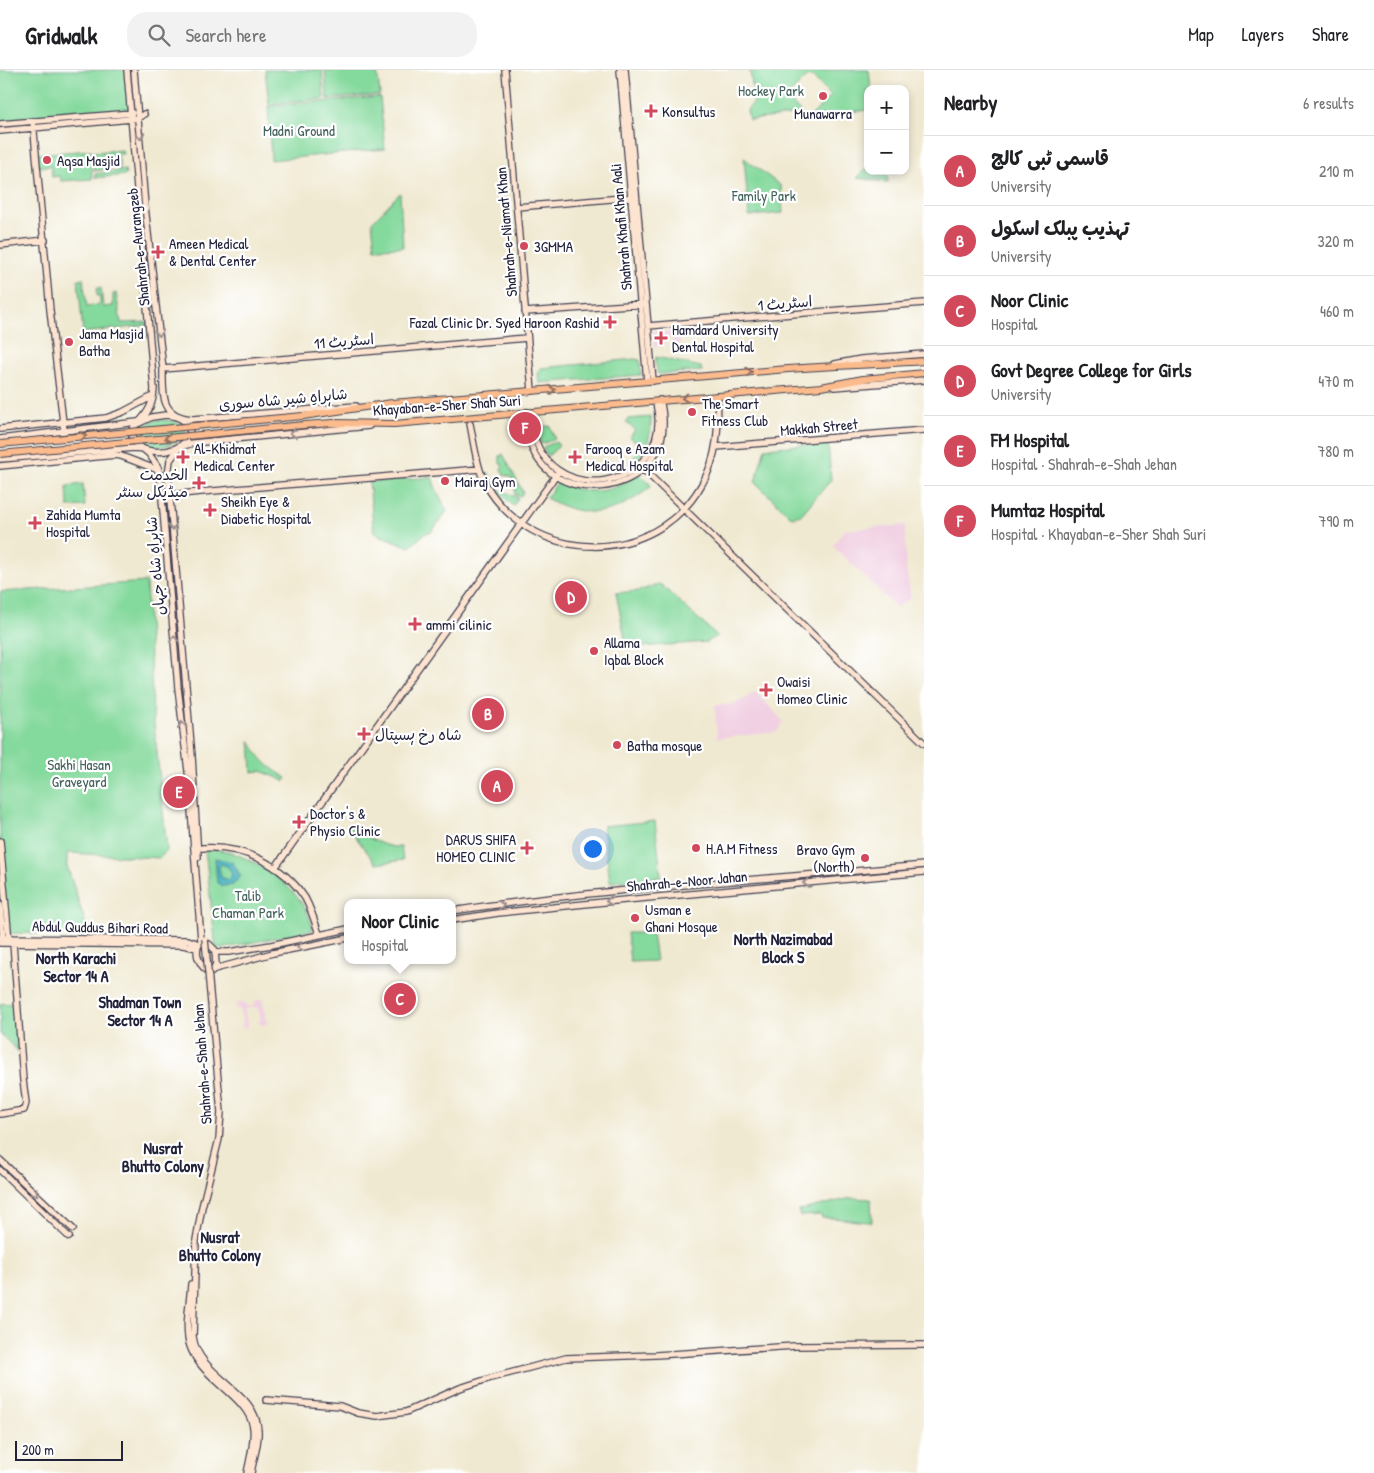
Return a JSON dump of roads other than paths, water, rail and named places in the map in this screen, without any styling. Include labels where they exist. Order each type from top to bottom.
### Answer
[{"type":"main road","points":[[127,70],[131,116]]},
{"type":"main road","name":"Shahrah-e-Aurangzeb","points":[[134,70],[145,206],[165,402],[177,417]]},
{"type":"main road","name":"Shahrah-e-Niamat Khan","points":[[505,70],[532,391]]},
{"type":"main road","name":"Shahrah Khafi Khan Aali","points":[[620,70],[634,197]]},
{"type":"main road","name":"Shahrah Khafi Khan Aali","points":[[625,70],[650,381]]},
{"type":"main road","points":[[0,124],[34,124],[138,115]]},
{"type":"main road","name":"Shahrah-e-Aurangzeb","points":[[131,116],[154,396]]},
{"type":"main road","points":[[0,131],[34,124]]},
{"type":"main road","points":[[34,124],[50,310],[64,431]]},
{"type":"main road","points":[[516,207],[634,197]]},
{"type":"main road","points":[[0,245],[45,240]]},
{"type":"main road","name":"اسٹریٹ 1","points":[[648,326],[924,303]]},
{"type":"main road","points":[[525,312],[643,304]]},
{"type":"main road","name":"Shahrah Khafi Khan Aali","points":[[643,304],[648,326],[650,381]]},
{"type":"main road","name":"اسٹریٹ 11","points":[[163,369],[527,338]]},
{"type":"main road","points":[[818,366],[861,359],[924,354]]},
{"type":"main road","name":"Khayaban-e-Sher Shah Suri","points":[[392,403],[818,366],[861,366],[924,361]]},
{"type":"main road","name":"Khayaban-e-Sher Shah Suri","points":[[0,454],[304,425],[333,423],[394,424],[821,387],[863,379],[924,373]]},
{"type":"main road","points":[[821,387],[864,386],[924,380]]},
{"type":"main road","points":[[143,449],[133,441],[132,435],[135,425],[149,410],[154,396]]},
{"type":"main road","points":[[0,429],[106,418],[124,412],[154,396]]},
{"type":"main road","points":[[470,424],[479,469],[501,505],[521,524],[547,538],[561,542],[584,546],[604,546],[642,538],[684,510],[702,484],[716,448],[717,396]]},
{"type":"main road","points":[[529,412],[535,442],[557,473],[578,480],[600,482],[621,477],[650,461],[660,441],[663,419],[658,400]]},
{"type":"main road","name":"شاہراہِ شیر شاہ سوری","points":[[177,417],[202,419],[392,403]]},
{"type":"main road","name":"شاہراہِ شیر شاہ سوری","points":[[0,444],[303,416],[392,403]]},
{"type":"main road","points":[[0,438],[139,422],[158,416],[177,417],[186,423],[190,433],[189,439],[180,447]]},
{"type":"main road","points":[[0,459],[127,448],[161,452],[192,443],[394,424]]},
{"type":"main road","name":"Makkah Street","points":[[716,448],[924,430]]},
{"type":"main road","name":"شاہراہِ شاہ جہاں","points":[[180,447],[170,460],[168,468],[186,687]]},
{"type":"main road","name":"شاہراہِ شاہ جہاں","points":[[143,449],[154,460],[158,470],[163,506],[178,688]]},
{"type":"main road","points":[[0,466],[116,455],[158,470]]},
{"type":"main road","points":[[640,467],[924,744]]},
{"type":"main road","points":[[169,495],[479,469]]},
{"type":"main road","points":[[275,868],[557,473]]},
{"type":"main road","name":"Shahrah-e-Shah Jehan","points":[[186,687],[190,771],[217,1118],[212,1154],[193,1239],[188,1339],[193,1353],[202,1367],[243,1406],[250,1417],[253,1437],[247,1473]]},
{"type":"main road","name":"Shahrah-e-Shah Jehan","points":[[178,688],[190,771],[221,1112],[218,1139],[196,1240],[193,1337],[197,1350],[206,1363],[246,1402],[255,1415],[259,1432],[251,1473]]},
{"type":"main road","points":[[0,841],[5,941]]},
{"type":"main road","points":[[202,848],[217,847],[234,850],[253,856],[275,868],[293,884],[304,898],[319,934]]},
{"type":"main road","name":"Shahrah-e-Noor Jahan","points":[[456,911],[562,897],[924,865]]},
{"type":"main road","name":"Shahrah-e-Noor Jahan","points":[[456,920],[564,906],[924,872]]},
{"type":"main road","points":[[706,883],[706,892]]},
{"type":"main road","points":[[562,897],[564,906]]},
{"type":"main road","points":[[0,905],[26,1104],[24,1110],[0,1114]]},
{"type":"main road","points":[[462,910],[463,919]]},
{"type":"main road","points":[[214,969],[217,960],[215,952],[229,952],[271,945],[344,930]]},
{"type":"main road","points":[[198,946],[202,967],[208,972],[212,972],[214,969],[272,953],[344,939]]},
{"type":"main road","name":"Abdul Quddus Bihari Road","points":[[5,941],[188,940],[198,946],[209,944],[215,952]]},
{"type":"main road","points":[[271,945],[272,953]]},
{"type":"main road","points":[[0,1160],[74,1229]]},
{"type":"main road","points":[[0,1170],[69,1238]]},
{"type":"main road","points":[[266,1400],[340,1406],[358,1413],[377,1416],[406,1412],[460,1388],[566,1358],[647,1356],[795,1346],[924,1345]]},
{"type":"water","points":[[215,858],[232,862],[241,876],[233,885],[222,886],[217,883]],"holes":[[[221,864],[228,867],[232,874],[228,880],[221,877],[219,867]]]},
{"type":"place","name":"Munawarra","points":[[823,96]]},
{"type":"place","name":"Konsultus","points":[[651,111]]},
{"type":"place","name":"Aqsa Masjid","points":[[47,160]]},
{"type":"place","name":"3GMMA","points":[[524,246]]},
{"type":"place","name":"Ameen Medical & Dental Center","points":[[158,252]]},
{"type":"place","name":"Fazal Clinic Dr. Syed Haroon Rashid","points":[[610,322]]},
{"type":"place","name":"Hamdard University Dental Hospital","points":[[661,338]]},
{"type":"place","name":"Jama Masjid Batha","points":[[69,342]]},
{"type":"place","name":"The Smart Fitness Club","points":[[692,412]]},
{"type":"place","name":"Mumtaz Hospital","points":[[525,428]]},
{"type":"place","name":"Al-Khidmat Medical Center","points":[[183,457]]},
{"type":"place","name":"Farooq e Azam Medical Hospital","points":[[575,457]]},
{"type":"place","name":"Mairaj Gym","points":[[445,481]]},
{"type":"place","name":"الخدمت میڈیکل سنٹر","points":[[199,483]]},
{"type":"place","name":"Sheikh Eye & Diabetic Hospital","points":[[210,510]]},
{"type":"place","name":"Zahida Mumta Hospital","points":[[35,523]]},
{"type":"place","name":"Govt Degree College for Girls","points":[[571,597]]},
{"type":"place","name":"ammi cilinic","points":[[415,624]]},
{"type":"place","name":"Allama Iqbal Block","points":[[594,651]]},
{"type":"place","name":"Owaisi Homeo Clinic","points":[[766,690]]},
{"type":"place","name":"تہذیب پبلک اسکول","points":[[488,714]]},
{"type":"place","name":"شاہ رخ ہسپتال","points":[[364,734]]},
{"type":"place","name":"Batha mosque","points":[[617,745]]},
{"type":"place","name":"قاسمی ٹبی کالج","points":[[497,786]]},
{"type":"place","name":"FM Hospital","points":[[179,792]]},
{"type":"place","name":"Doctor's & Physio Clinic","points":[[299,822]]},
{"type":"place","name":"DARUS SHIFA HOMEO CLINIC","points":[[527,848]]},
{"type":"place","name":"H.A.M Fitness","points":[[696,848]]},
{"type":"place","name":"Bravo Gym (North)","points":[[865,858]]},
{"type":"place","name":"Usman e Ghani Mosque","points":[[635,918]]},
{"type":"place","name":"Noor Clinic","points":[[400,999]]},
{"type":"district","name":"North Nazimabad Block S","points":[[783,948]]},
{"type":"district","name":"North Karachi Sector 14 A","points":[[76,967]]},
{"type":"district","name":"Shadman Town Sector 14 A","points":[[140,1011]]},
{"type":"district","name":"Nusrat Bhutto Colony","points":[[163,1157]]},
{"type":"district","name":"Nusrat Bhutto Colony","points":[[220,1246]]},
{"type":"park label","name":"Hockey Park","points":[[771,90]]},
{"type":"park label","name":"Madni Ground","points":[[299,130]]},
{"type":"park label","name":"Family Park","points":[[764,195]]},
{"type":"park label","name":"Sakhi Hasan Graveyard","points":[[79,772]]},
{"type":"park label","name":"Talib Chaman Park","points":[[248,904]]}]
